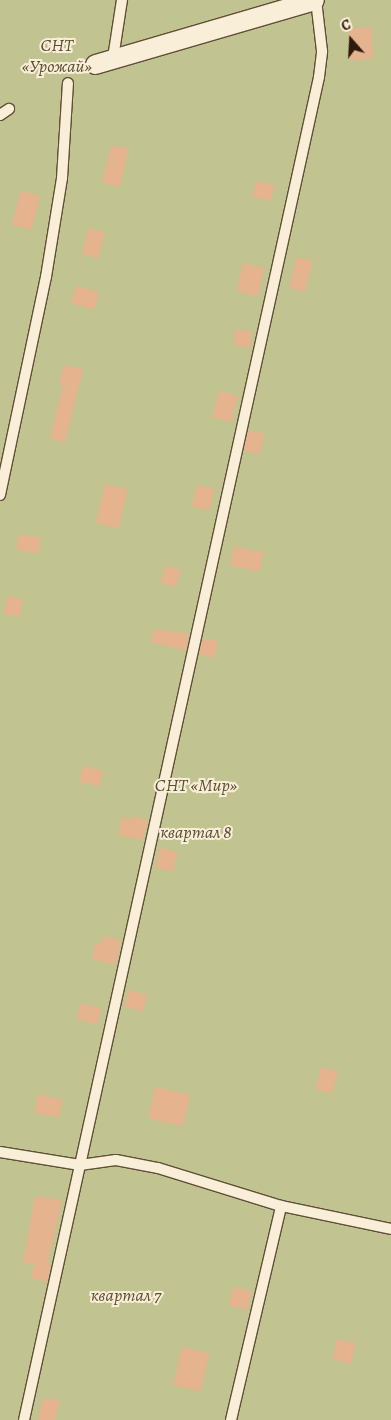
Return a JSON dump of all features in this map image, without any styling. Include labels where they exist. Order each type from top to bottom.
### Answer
[{"type":"street","points":[[104,61],[315,0]]},
{"type":"lane","points":[[104,61],[122,0]]},
{"type":"lane","points":[[24,1420],[161,810],[319,78],[322,51],[315,0]]},
{"type":"lane","points":[[0,495],[46,277],[62,178],[68,83]]},
{"type":"lane","points":[[0,115],[9,109]]},
{"type":"lane","points":[[0,1152],[80,1165],[116,1160],[158,1168],[281,1206],[391,1229]]},
{"type":"lane","points":[[231,1420],[281,1206]]},
{"type":"green space","name":"квартал 8","points":[[0,0],[391,0],[391,1420],[0,1420]]},
{"type":"building","points":[[371,27],[373,59],[350,61],[348,29]]},
{"type":"building","points":[[111,145],[129,149],[120,187],[102,183]]},
{"type":"building","points":[[256,181],[275,185],[271,201],[253,197]]},
{"type":"building","points":[[21,191],[40,196],[31,230],[12,225]]},
{"type":"building","points":[[88,228],[105,232],[98,258],[82,254]]},
{"type":"building","points":[[297,257],[313,261],[305,292],[289,288]]},
{"type":"building","points":[[243,263],[264,268],[258,296],[236,291]]},
{"type":"building","points":[[76,286],[99,292],[95,310],[71,303]]},
{"type":"building","points":[[236,329],[253,332],[250,348],[233,345]]},
{"type":"building","points":[[64,365],[83,369],[65,443],[50,439],[63,385],[59,385]]},
{"type":"building","points":[[219,391],[238,396],[231,422],[212,417]]},
{"type":"building","points":[[248,430],[265,434],[260,454],[243,450]]},
{"type":"building","points":[[105,484],[127,489],[118,528],[96,523]]},
{"type":"building","points":[[197,485],[215,489],[210,510],[192,506]]},
{"type":"building","points":[[19,534],[41,538],[38,554],[16,550]]},
{"type":"building","points":[[234,546],[263,552],[259,572],[230,566]]},
{"type":"building","points":[[165,566],[181,570],[176,587],[161,583]]},
{"type":"building","points":[[8,596],[24,600],[19,617],[4,613]]},
{"type":"building","points":[[154,629],[189,634],[186,651],[151,642]]},
{"type":"building","points":[[203,639],[218,641],[214,658],[199,654]]},
{"type":"building","points":[[83,766],[103,771],[100,787],[79,782]]},
{"type":"building","points":[[132,816],[148,820],[143,840],[118,835],[122,817],[131,820]]},
{"type":"building","points":[[160,848],[178,852],[173,872],[156,867]]},
{"type":"building","points":[[103,936],[121,940],[115,965],[92,959],[96,943],[101,944]]},
{"type":"building","points":[[129,990],[147,995],[143,1012],[124,1006]]},
{"type":"building","points":[[81,1003],[101,1008],[97,1025],[77,1019]]},
{"type":"building","points":[[321,1067],[338,1071],[332,1093],[316,1089]]},
{"type":"building","points":[[155,1087],[190,1095],[183,1126],[148,1118]]},
{"type":"building","points":[[38,1095],[63,1100],[59,1117],[35,1113]]},
{"type":"building","points":[[35,1196],[62,1200],[47,1264],[51,1265],[47,1282],[31,1278],[34,1264],[23,1262]]},
{"type":"building","points":[[233,1287],[252,1291],[248,1310],[229,1306]]},
{"type":"building","points":[[337,1339],[356,1343],[351,1363],[333,1360]]},
{"type":"building","points":[[182,1347],[209,1353],[201,1391],[173,1385]]},
{"type":"building","points":[[43,1398],[60,1401],[55,1420],[38,1420]]},
{"type":"park label","name":"СНТ «Урожай»","points":[[57,56]]},
{"type":"park label","name":"СНТ «Мир»","points":[[196,785]]},
{"type":"park label","name":"квартал 7","points":[[126,1295]]}]
